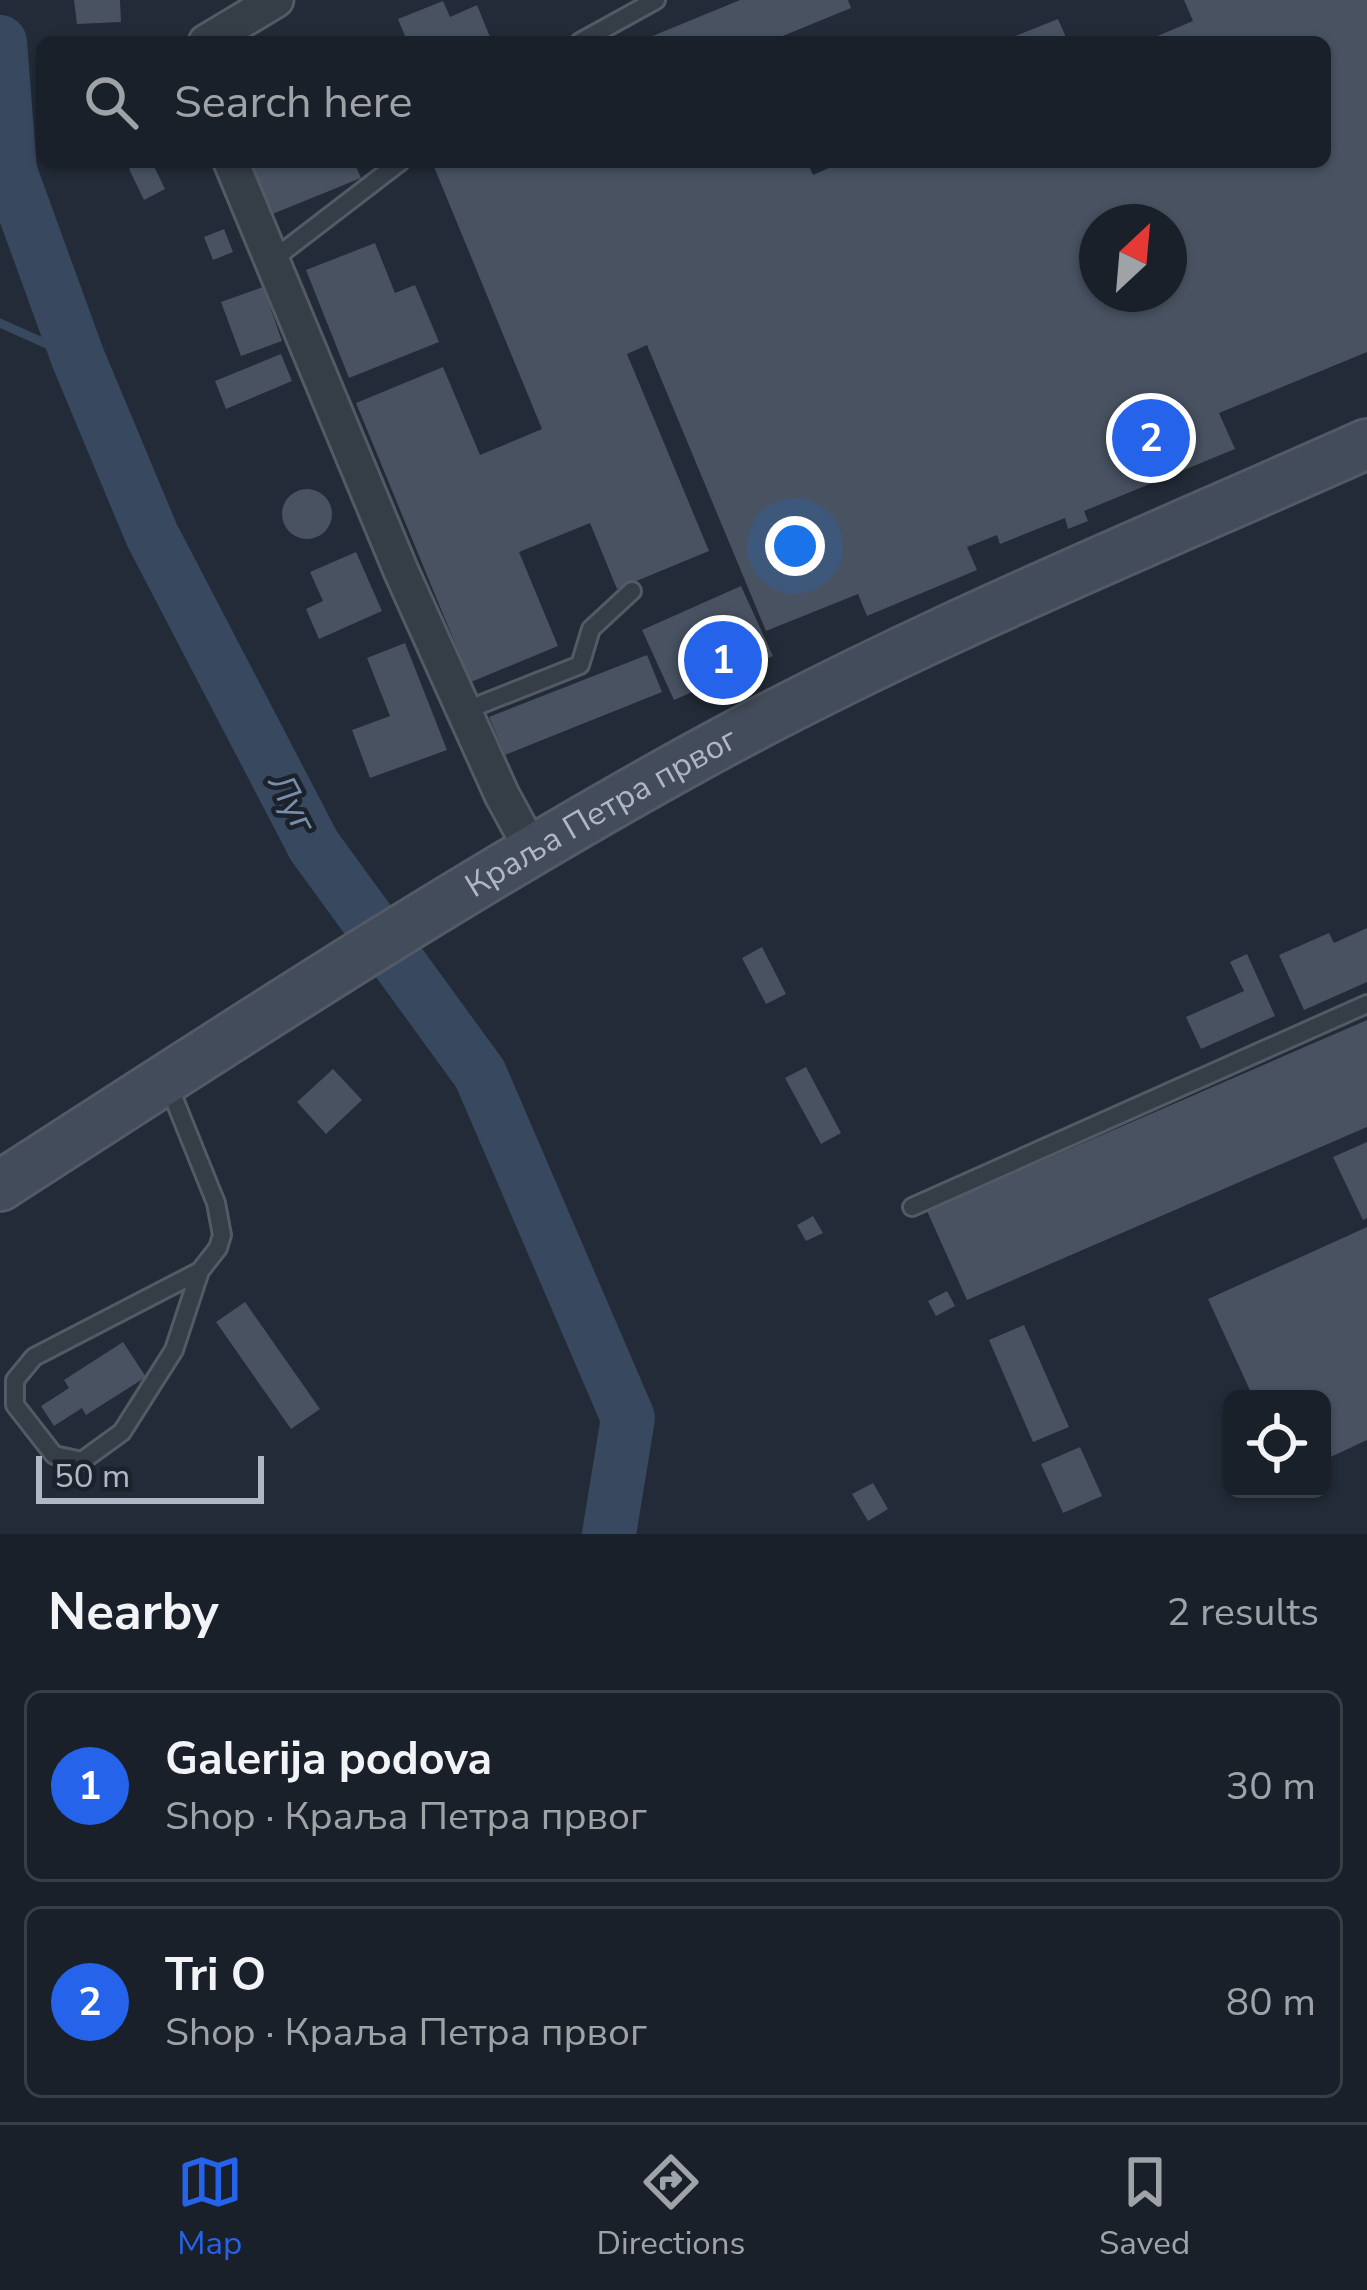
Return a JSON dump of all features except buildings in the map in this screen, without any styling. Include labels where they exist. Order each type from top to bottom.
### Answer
[{"type":"main road","name":"Краља Петра првог","points":[[0,1186],[441,907],[692,759],[853,674],[1367,445]]},
{"type":"street","points":[[216,36],[276,0]]},
{"type":"street","points":[[233,168],[464,711],[533,852]]},
{"type":"lane","points":[[591,36],[656,0]]},
{"type":"lane","points":[[271,260],[392,168]]},
{"type":"lane","points":[[464,711],[580,665],[591,629],[632,591]]},
{"type":"lane","points":[[912,1207],[1367,1004]]},
{"type":"lane","points":[[166,1081],[222,1222],[218,1248],[200,1271],[175,1350],[122,1432],[82,1461],[54,1455],[15,1406],[15,1380],[34,1357],[200,1271]]},
{"type":"waterway","name":"Луг","points":[[0,42],[10,171],[78,358],[152,535],[314,846],[480,1074],[628,1418],[609,1534]]},
{"type":"waterway","points":[[0,323],[78,358]]},
{"type":"place","name":"Tri O","points":[[1151,438]]},
{"type":"place","name":"Galerija podova","points":[[723,660]]}]
